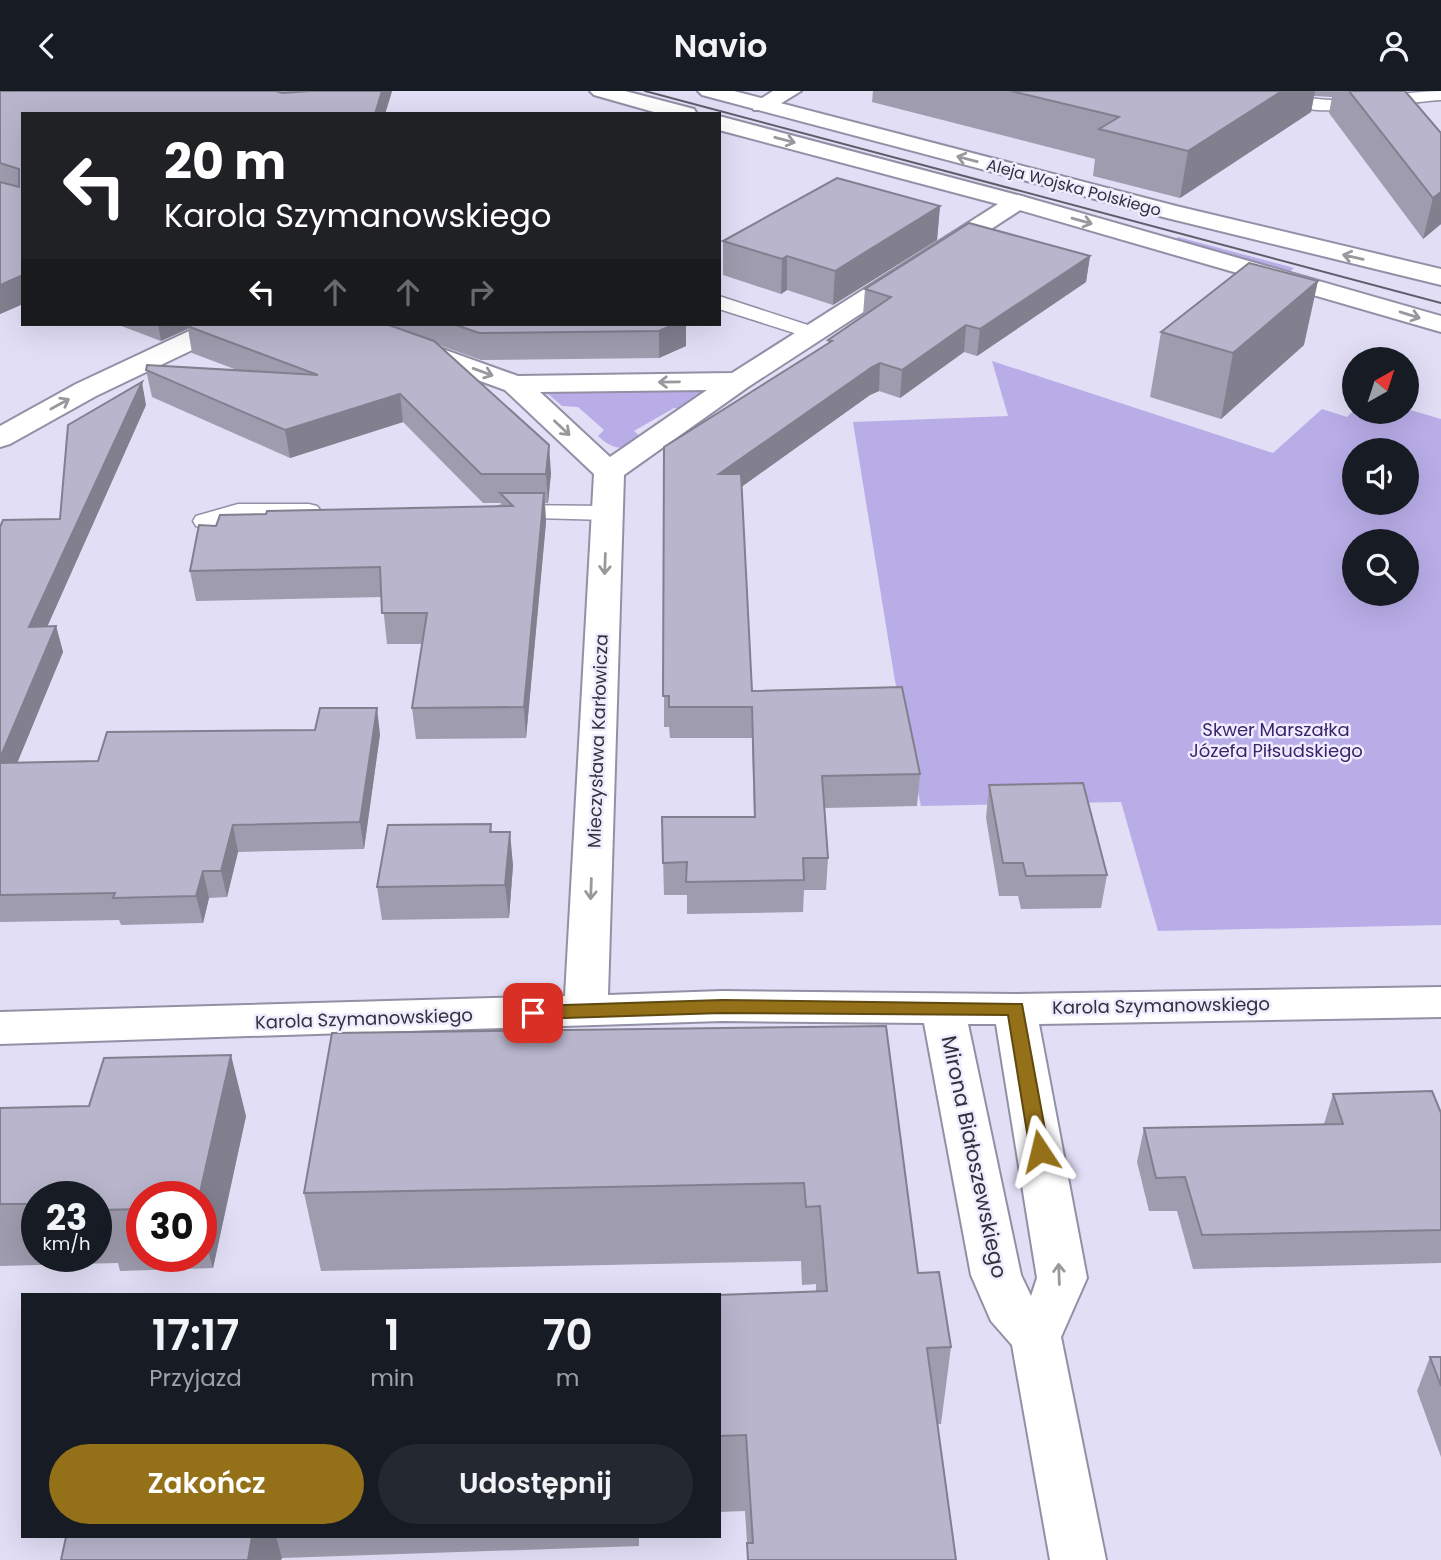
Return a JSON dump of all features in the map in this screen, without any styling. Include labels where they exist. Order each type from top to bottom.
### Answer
[{"type":"street","points":[[601,91],[678,112]]},
{"type":"street","name":"Aleja Wojska Polskiego","points":[[709,91],[1208,222],[1441,278]]},
{"type":"street","points":[[762,105],[790,91]]},
{"type":"street","name":"Aleja Wojska Polskiego","points":[[721,124],[1017,202],[1441,324]]},
{"type":"street","points":[[515,384],[608,472],[738,381],[1017,202]]},
{"type":"street","points":[[0,437],[86,390],[222,326]]},
{"type":"street","points":[[355,326],[515,384],[738,381]]},
{"type":"street","name":"Mieczysława Karłowicza","points":[[586,1011],[608,472]]},
{"type":"street","name":"Karola Szymanowskiego","points":[[0,1028],[240,1023],[722,1006],[1015,1009],[1441,1002]]},
{"type":"street","name":"Mirona Białoszewskiego","points":[[943,1008],[996,1275],[1009,1306],[1036,1337]]},
{"type":"street","points":[[1015,1009],[1062,1278],[1058,1293],[1036,1337],[1078,1560]]},
{"type":"lane","points":[[1274,91],[1295,103],[1388,102],[1407,97],[1441,95]]},
{"type":"lane","points":[[721,303],[813,333]]},
{"type":"lane","points":[[205,521],[238,511],[335,511]]},
{"type":"lane","points":[[488,512],[607,513]]},
{"type":"green space","points":[[1178,237],[1294,268],[1289,272],[1176,239]]},
{"type":"green space","name":"Skwer Marszałka Józefa Piłsudskiego","points":[[992,361],[1273,453],[1322,409],[1342,415],[1342,424],[1419,424],[1419,413],[1441,419],[1441,925],[1158,931],[1121,802],[921,806],[895,681],[853,422],[1008,416]]},
{"type":"green space","points":[[686,385],[701,388],[707,393],[687,409],[674,408],[634,431],[643,439],[631,446],[620,448],[598,436],[604,430],[578,407],[562,406],[547,393],[549,390],[611,387],[618,391],[678,391]]},
{"type":"building","points":[[0,91],[382,91],[376,112],[21,112],[21,276],[0,285],[0,182],[19,187],[19,169],[0,163]]},
{"type":"building","points":[[1011,91],[1282,91],[1188,151],[1099,129],[1119,117]]},
{"type":"building","points":[[1349,91],[1405,91],[1441,133],[1441,192],[1433,198]]},
{"type":"building","points":[[837,178],[940,206],[835,271],[787,256],[782,259],[723,241]]},
{"type":"building","points":[[969,223],[1090,256],[980,329],[966,325],[902,370],[880,363],[872,367],[719,474],[741,474],[752,691],[902,687],[920,774],[822,776],[828,858],[803,858],[804,880],[686,882],[687,862],[663,863],[662,817],[755,817],[752,707],[669,707],[669,696],[663,696],[664,447],[832,341],[828,340],[891,297],[865,289]]},
{"type":"building","points":[[1249,263],[1318,281],[1233,353],[1161,332]]},
{"type":"building","points":[[187,326],[392,326],[434,341],[549,445],[546,474],[481,474],[400,394],[285,430],[146,370],[147,365],[318,375]]},
{"type":"building","points":[[459,326],[670,326],[659,331],[479,333]]},
{"type":"building","points":[[142,382],[29,627],[56,626],[0,758],[0,527],[3,520],[60,519],[68,425]]},
{"type":"building","points":[[500,493],[544,493],[524,707],[412,708],[427,613],[382,613],[380,567],[190,571],[199,525],[216,526],[220,515],[266,514],[267,511],[513,506]]},
{"type":"building","points":[[320,708],[377,708],[360,822],[233,825],[221,871],[203,871],[196,896],[113,898],[115,893],[0,895],[0,763],[98,761],[107,732],[315,730]]},
{"type":"building","points":[[1083,783],[1107,875],[1026,876],[1023,863],[1003,863],[989,785]]},
{"type":"building","points":[[491,824],[490,832],[510,832],[505,885],[377,887],[388,825]]},
{"type":"building","points":[[886,1026],[918,1273],[939,1272],[951,1347],[927,1348],[956,1560],[748,1560],[747,1543],[753,1543],[746,1435],[721,1436],[721,1295],[827,1291],[820,1206],[806,1207],[804,1183],[304,1193],[332,1033]]},
{"type":"building","points":[[231,1055],[203,1181],[126,1181],[126,1209],[112,1210],[112,1181],[21,1181],[21,1204],[0,1204],[0,1108],[89,1106],[104,1058]]},
{"type":"building","points":[[1432,1091],[1441,1113],[1441,1230],[1202,1235],[1185,1177],[1156,1178],[1144,1128],[1343,1124],[1333,1094]]},
{"type":"building","points":[[1430,1357],[1441,1357],[1441,1386]]},
{"type":"building","points":[[66,1538],[252,1538],[248,1560],[61,1560]]},
{"type":"tram line","points":[[645,91],[1441,303]]},
{"type":"route","points":[[533,1013],[722,1006],[1015,1009],[1040,1151]]}]
